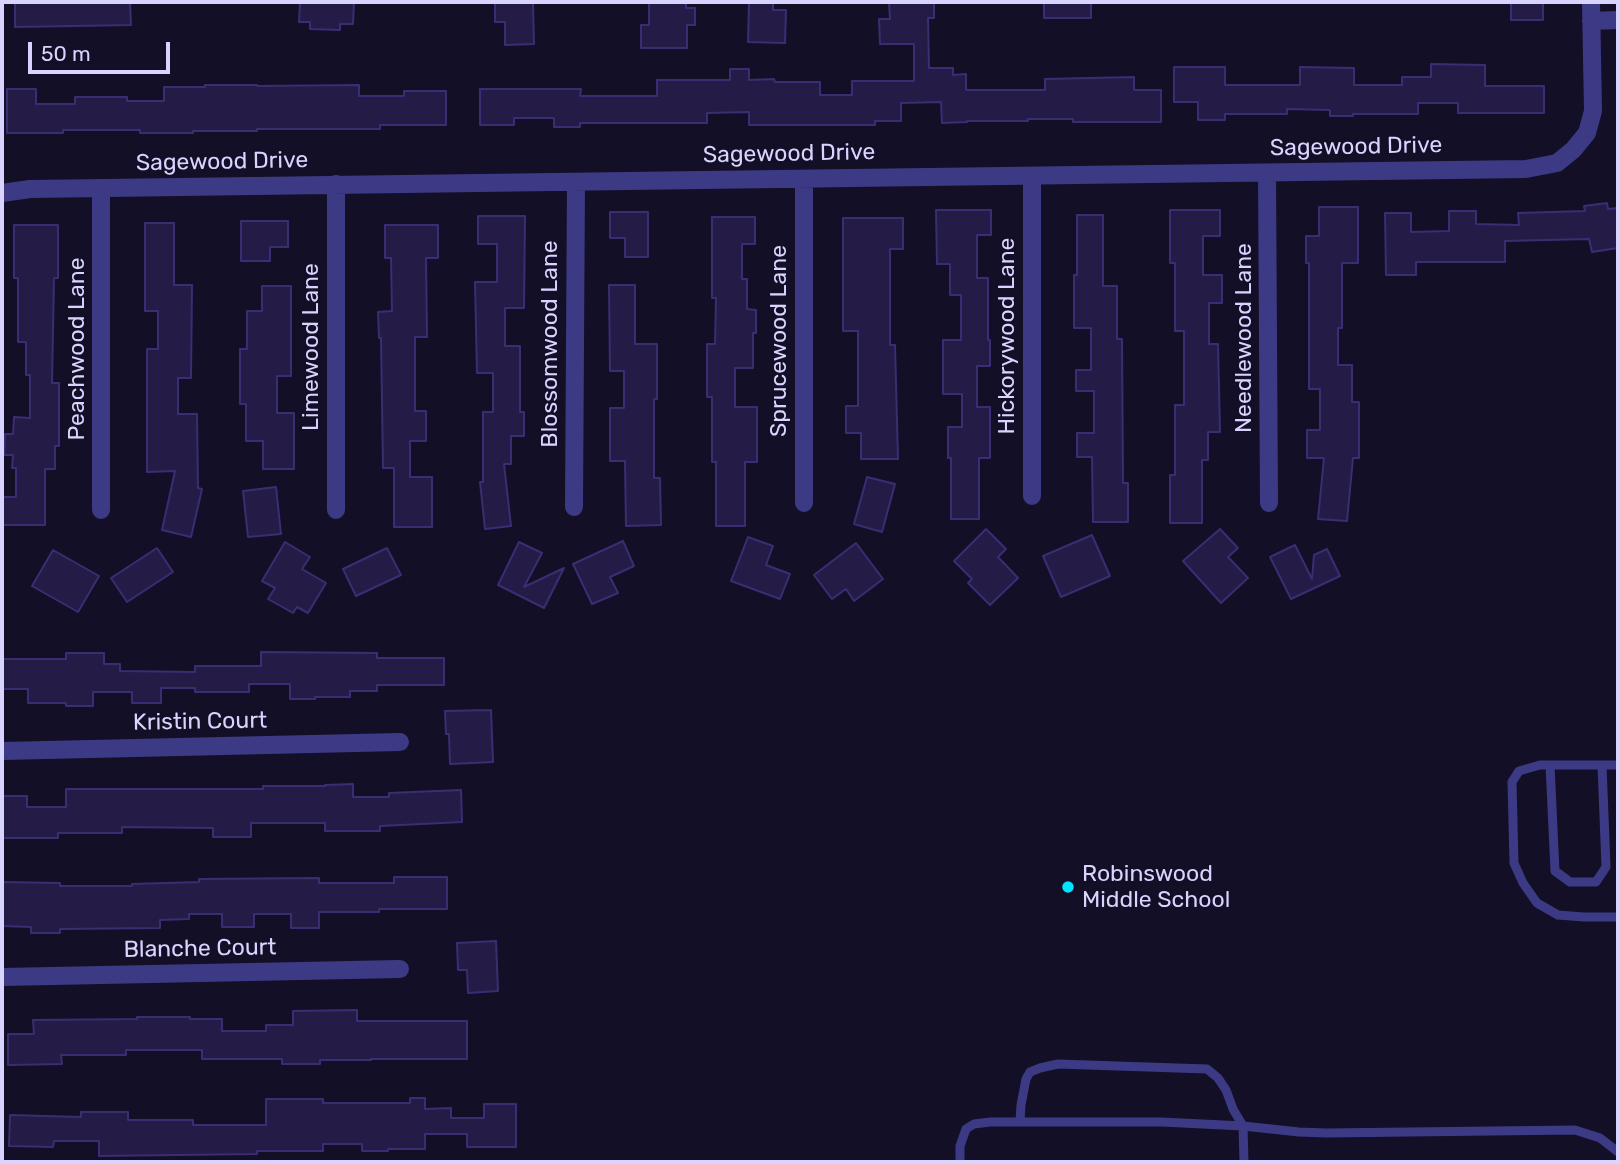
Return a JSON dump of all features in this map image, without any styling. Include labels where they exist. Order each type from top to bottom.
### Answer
[{"type":"street","points":[[1591,2],[1591,21],[1618,20]]},
{"type":"street","name":"Sagewood Drive","points":[[2,193],[30,189],[336,184],[1526,169],[1557,163],[1573,150],[1587,133],[1593,111],[1591,21]]},
{"type":"street","name":"Needlewood Lane","points":[[1267,173],[1269,503]]},
{"type":"street","name":"Hickorywood Lane","points":[[1032,176],[1032,496]]},
{"type":"street","name":"Sprucewood Lane","points":[[804,179],[804,503]]},
{"type":"street","name":"Blossomwood Lane","points":[[574,507],[576,182]]},
{"type":"street","name":"Limewood Lane","points":[[336,184],[336,510]]},
{"type":"street","name":"Peachwood Lane","points":[[101,188],[101,510]]},
{"type":"street","name":"Kristin Court","points":[[2,751],[400,742]]},
{"type":"street","name":"Blanche Court","points":[[2,977],[400,969]]},
{"type":"lane","points":[[1545,765],[1555,871],[1570,882],[1596,882],[1606,867],[1602,765]]},
{"type":"lane","points":[[1618,765],[1545,765],[1519,771],[1512,782],[1514,863],[1523,883],[1537,903],[1558,915],[1618,918]]},
{"type":"lane","points":[[1020,1122],[1026,1079],[1030,1072],[1040,1068],[1071,1065],[1207,1069],[1218,1078],[1226,1090],[1243,1126],[1244,1162]]},
{"type":"lane","points":[[960,1162],[960,1146],[966,1129],[974,1124],[1020,1122],[1162,1122],[1326,1133],[1575,1130],[1600,1138],[1618,1152]]},
{"type":"building","points":[[15,2],[130,2],[131,25],[15,27]]},
{"type":"building","points":[[300,2],[354,2],[353,24],[340,24],[340,30],[310,29],[310,22],[299,22]]},
{"type":"building","points":[[495,2],[533,2],[534,44],[505,45],[505,22],[495,22]]},
{"type":"building","points":[[649,2],[686,2],[686,8],[695,8],[695,25],[687,25],[687,48],[641,48],[641,25],[649,25]]},
{"type":"building","points":[[749,2],[773,2],[773,10],[786,10],[785,43],[748,42]]},
{"type":"building","points":[[889,2],[934,2],[934,18],[928,18],[929,68],[953,68],[953,75],[966,74],[966,90],[1045,90],[1045,79],[1134,77],[1134,90],[1161,90],[1161,122],[1028,119],[942,123],[941,102],[901,103],[901,121],[875,121],[875,125],[749,125],[749,112],[707,113],[707,123],[580,123],[580,127],[554,127],[554,118],[514,118],[514,125],[480,125],[480,89],[581,89],[580,96],[657,96],[657,80],[730,80],[730,69],[749,69],[749,80],[820,82],[820,95],[852,95],[852,81],[914,81],[914,44],[880,44],[879,19],[890,19]]},
{"type":"building","points":[[1044,2],[1091,2],[1091,18],[1044,18]]},
{"type":"building","points":[[1511,2],[1543,2],[1543,20],[1511,20]]},
{"type":"building","points":[[1431,64],[1485,65],[1485,86],[1544,86],[1544,113],[1458,113],[1458,103],[1418,103],[1418,114],[1330,116],[1330,110],[1287,109],[1287,114],[1225,114],[1225,120],[1198,120],[1198,102],[1174,102],[1174,67],[1225,67],[1225,85],[1300,85],[1300,67],[1354,68],[1354,85],[1402,85],[1402,77],[1431,77]]},
{"type":"building","points":[[359,85],[359,96],[404,96],[404,91],[446,91],[446,125],[193,133],[63,130],[63,133],[7,133],[7,89],[36,89],[36,104],[75,104],[75,97],[127,97],[127,101],[164,101],[164,87]]},
{"type":"building","points":[[1607,203],[1608,209],[1618,208],[1618,248],[1592,252],[1589,239],[1505,241],[1505,262],[1416,262],[1416,275],[1386,275],[1385,213],[1411,213],[1411,232],[1449,231],[1449,211],[1476,211],[1476,224],[1519,225],[1518,213],[1585,211],[1584,206]]},
{"type":"building","points":[[1319,207],[1358,207],[1358,263],[1342,263],[1342,328],[1338,328],[1338,365],[1352,365],[1352,402],[1359,402],[1359,458],[1353,458],[1347,521],[1318,519],[1324,458],[1307,458],[1307,430],[1320,430],[1320,389],[1309,389],[1309,263],[1306,263],[1306,236],[1319,236]]},
{"type":"building","points":[[936,210],[991,210],[991,235],[977,235],[977,278],[988,278],[990,340],[990,366],[977,366],[977,407],[990,407],[990,458],[979,458],[979,519],[951,519],[948,427],[962,427],[962,394],[943,394],[943,340],[961,340],[961,295],[950,295],[950,264],[937,264]]},
{"type":"building","points":[[1170,210],[1220,210],[1220,236],[1203,236],[1203,275],[1222,275],[1222,303],[1209,303],[1209,344],[1218,344],[1220,432],[1208,432],[1208,460],[1202,460],[1202,523],[1170,523],[1170,475],[1175,475],[1175,405],[1184,405],[1184,331],[1175,331],[1175,263],[1170,263]]},
{"type":"building","points":[[610,212],[648,212],[648,257],[625,257],[625,238],[610,238]]},
{"type":"building","points":[[1077,215],[1103,215],[1103,286],[1117,286],[1117,339],[1122,339],[1123,483],[1128,483],[1128,522],[1093,522],[1092,457],[1077,457],[1077,433],[1094,433],[1094,391],[1076,391],[1076,370],[1091,370],[1091,328],[1074,328]]},
{"type":"building","points":[[478,216],[525,216],[524,308],[505,308],[505,346],[520,346],[520,412],[524,412],[524,436],[511,436],[511,464],[504,464],[511,526],[485,529],[480,482],[483,482],[483,412],[493,412],[493,373],[477,373],[475,282],[497,282],[497,244],[478,244]]},
{"type":"building","points":[[712,217],[755,217],[755,244],[742,244],[742,279],[747,279],[747,309],[756,310],[753,368],[735,368],[735,407],[757,407],[757,462],[745,462],[745,526],[716,526],[712,397],[707,397],[707,344],[715,344]]},
{"type":"building","points":[[843,218],[903,218],[903,249],[890,249],[890,345],[895,345],[898,459],[861,459],[861,433],[846,433],[846,406],[858,406],[858,331],[843,331]]},
{"type":"building","points":[[241,221],[288,221],[288,247],[270,247],[270,261],[241,261]]},
{"type":"building","points":[[145,223],[174,223],[174,285],[192,285],[191,378],[178,378],[178,414],[197,414],[198,488],[202,489],[191,537],[162,530],[175,471],[147,472],[147,349],[158,349],[158,311],[145,311]]},
{"type":"building","points":[[14,225],[58,225],[52,383],[59,383],[59,446],[55,446],[55,469],[45,469],[45,525],[3,525],[3,497],[16,497],[16,468],[12,468],[13,455],[4,455],[5,434],[13,434],[14,417],[30,418],[30,375],[26,375],[26,342],[18,342],[18,278],[14,278]]},
{"type":"building","points":[[385,225],[438,225],[438,258],[426,258],[427,337],[415,337],[415,411],[426,411],[426,441],[410,441],[410,477],[432,477],[432,527],[394,527],[394,468],[383,468],[381,338],[378,312],[392,311],[391,258],[385,258]]},
{"type":"building","points":[[609,285],[635,285],[635,344],[657,344],[654,478],[660,478],[661,525],[626,526],[625,461],[610,461],[610,408],[624,408],[624,371],[610,371]]},
{"type":"building","points":[[262,286],[291,286],[291,376],[277,376],[277,413],[294,413],[294,469],[263,469],[263,441],[246,441],[246,404],[240,404],[240,349],[247,349],[247,311],[262,311]]},
{"type":"building","points":[[867,477],[895,484],[882,532],[854,524]]},
{"type":"building","points":[[276,487],[281,534],[248,537],[243,491]]},
{"type":"building","points":[[986,529],[1006,549],[998,557],[1018,578],[990,605],[968,583],[972,579],[954,561]]},
{"type":"building","points":[[1220,529],[1238,548],[1228,557],[1248,578],[1221,603],[1183,561]]},
{"type":"building","points":[[1092,535],[1110,576],[1061,597],[1043,556]]},
{"type":"building","points":[[748,537],[773,546],[766,565],[790,574],[780,599],[731,581]]},
{"type":"building","points":[[623,541],[634,566],[610,577],[618,593],[592,604],[573,564]]},
{"type":"building","points":[[285,542],[310,557],[302,569],[326,583],[308,613],[297,607],[293,613],[268,599],[275,588],[262,581]]},
{"type":"building","points":[[519,542],[542,553],[524,587],[564,568],[544,608],[498,585]]},
{"type":"building","points":[[856,543],[883,579],[854,601],[846,589],[832,599],[814,575]]},
{"type":"building","points":[[1295,545],[1312,579],[1314,555],[1327,549],[1340,576],[1291,599],[1270,557]]},
{"type":"building","points":[[157,548],[173,572],[127,602],[111,578]]},
{"type":"building","points":[[387,548],[401,575],[356,596],[343,569]]},
{"type":"building","points":[[53,550],[99,576],[78,612],[32,586]]},
{"type":"building","points":[[261,652],[377,653],[377,658],[444,658],[444,685],[377,685],[377,691],[350,691],[350,697],[315,699],[290,699],[290,684],[249,684],[249,692],[195,692],[195,688],[161,688],[161,703],[132,703],[132,692],[93,692],[93,706],[28,703],[28,689],[2,689],[2,659],[66,659],[66,653],[104,653],[104,664],[120,664],[120,671],[195,672],[195,666],[261,666]]},
{"type":"building","points":[[491,710],[493,762],[450,764],[445,711]]},
{"type":"building","points":[[353,784],[353,797],[389,797],[389,793],[461,790],[462,822],[380,826],[380,831],[325,831],[325,823],[251,823],[251,837],[213,837],[213,828],[122,827],[122,833],[58,833],[58,838],[3,838],[3,796],[27,796],[27,807],[66,807],[66,789],[263,789],[263,786]]},
{"type":"building","points":[[394,877],[447,877],[447,909],[319,912],[319,928],[291,928],[291,914],[254,914],[254,927],[222,927],[222,914],[189,914],[189,919],[160,920],[160,928],[60,929],[60,933],[31,933],[31,927],[2,926],[3,882],[60,883],[60,886],[132,886],[199,882],[199,879],[319,878],[319,883],[394,883]]},
{"type":"building","points":[[496,941],[498,991],[468,993],[467,970],[458,970],[457,943]]},
{"type":"building","points":[[357,1010],[357,1021],[467,1021],[467,1059],[320,1060],[320,1064],[282,1064],[282,1059],[202,1059],[202,1050],[126,1050],[126,1055],[61,1055],[62,1064],[8,1065],[8,1034],[34,1034],[33,1020],[190,1017],[222,1019],[222,1031],[266,1031],[266,1025],[293,1025],[293,1011]]},
{"type":"building","points":[[410,1098],[425,1098],[425,1109],[451,1108],[451,1118],[484,1118],[484,1104],[516,1104],[516,1147],[467,1147],[467,1134],[425,1134],[425,1149],[388,1151],[362,1151],[362,1144],[323,1144],[323,1151],[99,1156],[99,1141],[54,1141],[53,1147],[9,1146],[10,1115],[81,1117],[81,1112],[128,1112],[128,1120],[193,1120],[193,1125],[266,1125],[266,1099],[323,1099],[323,1103],[410,1103]]},
{"type":"place","name":"Robinswood Middle School","points":[[1068,887]]}]
